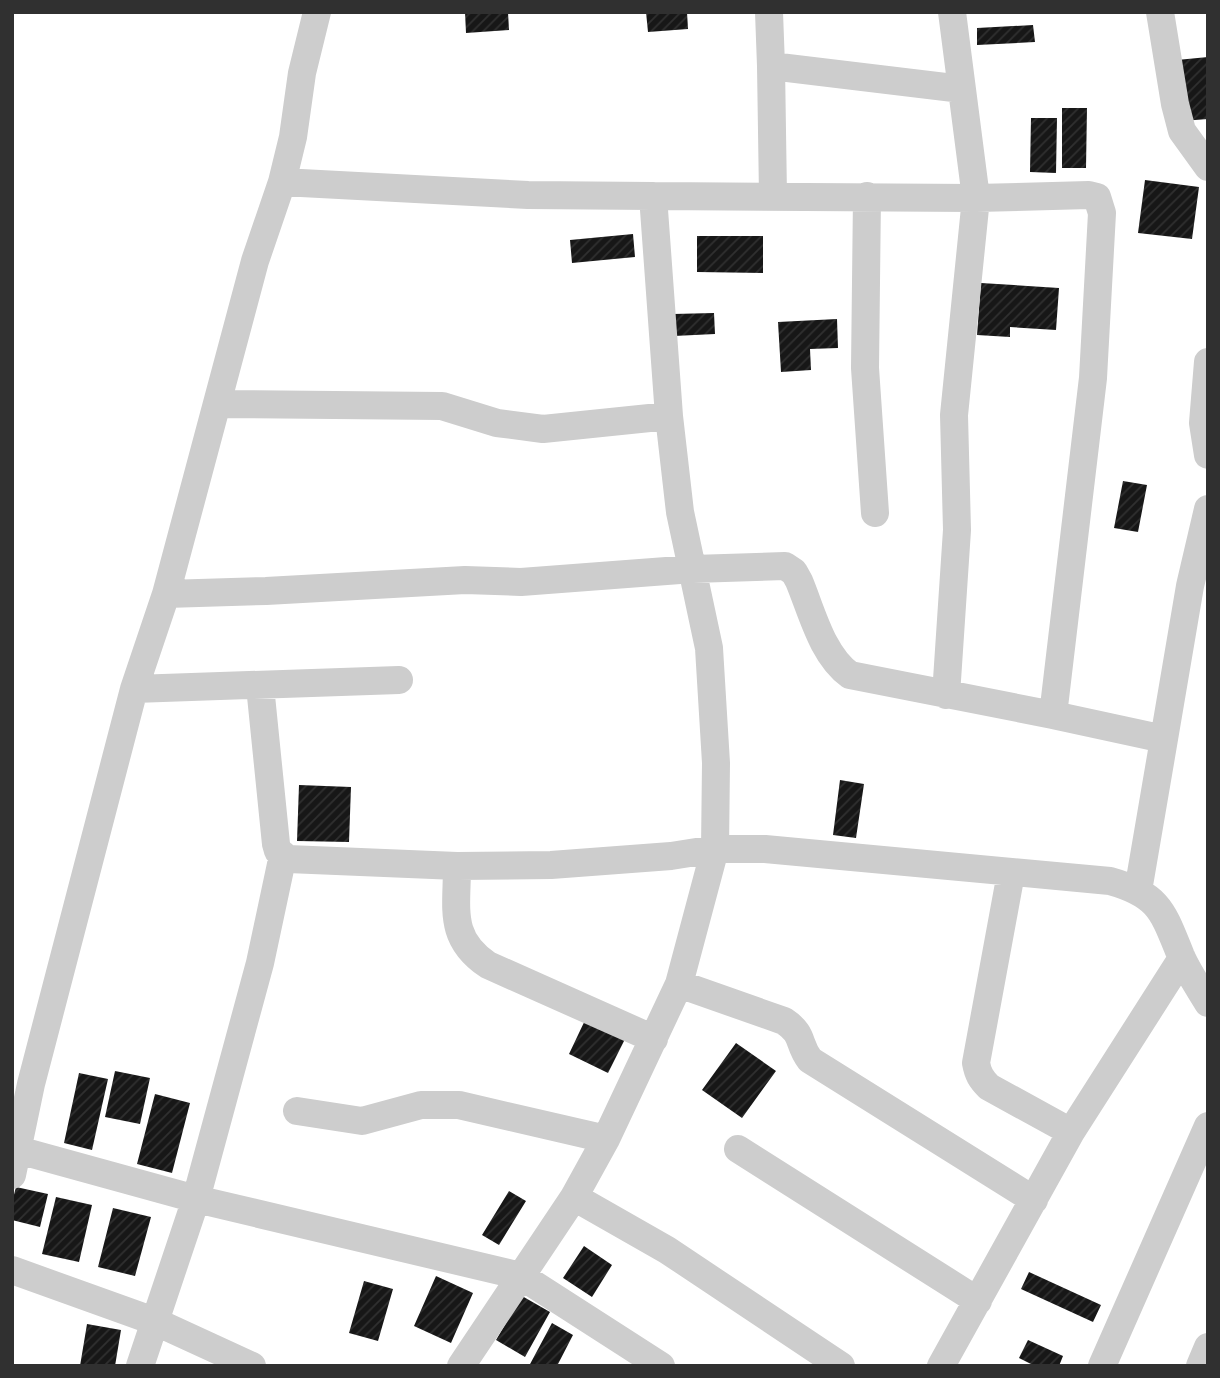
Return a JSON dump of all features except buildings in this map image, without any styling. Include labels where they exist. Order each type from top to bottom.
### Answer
[{"type":"street","points":[[317,12],[302,73],[293,137],[282,182],[255,261],[166,594],[134,689],[31,1084],[15,1163],[196,1199],[520,1276],[661,1366]]},
{"type":"street","points":[[769,12],[773,196]]},
{"type":"street","points":[[946,695],[957,530],[954,415],[976,198],[952,12]]},
{"type":"street","points":[[1160,12],[1182,131],[1208,167]]},
{"type":"street","points":[[771,66],[962,89]]},
{"type":"street","points":[[282,182],[528,195],[1097,197],[1102,213],[1093,378],[1053,715]]},
{"type":"street","points":[[461,1366],[574,1197],[606,1139],[679,984],[715,849],[716,763],[709,648],[680,512],[669,416],[653,196]]},
{"type":"street","points":[[867,196],[865,368],[875,513]]},
{"type":"street","points":[[1208,362],[1203,423],[1208,455]]},
{"type":"street","points":[[218,404],[442,406],[497,423],[543,429],[669,416]]},
{"type":"street","points":[[1138,891],[1190,586],[1208,509]]},
{"type":"street","points":[[166,594],[465,580],[521,582],[693,569],[785,566],[794,572],[837,666],[850,675],[1164,739]]},
{"type":"street","points":[[134,689],[400,680]]},
{"type":"street","points":[[260,686],[276,844],[283,855],[294,860],[457,866],[551,865],[671,856],[715,849],[765,849],[1110,881],[1138,891],[1160,908],[1169,923],[1182,958],[1208,1003]]},
{"type":"street","points":[[140,1366],[196,1199],[260,963],[283,855]]},
{"type":"street","points":[[457,866],[457,923],[461,939],[472,955],[488,965],[654,1039]]},
{"type":"street","points":[[1011,873],[976,1063],[979,1076],[989,1087],[1071,1132]]},
{"type":"street","points":[[941,1366],[1071,1132],[1182,958]]},
{"type":"street","points":[[679,984],[783,1021],[796,1031],[802,1048],[810,1059],[1034,1200]]},
{"type":"street","points":[[297,1111],[362,1121],[421,1105],[459,1105],[606,1139]]},
{"type":"street","points":[[1102,1366],[1208,1126]]},
{"type":"street","points":[[738,1149],[978,1301]]},
{"type":"street","points":[[574,1197],[667,1250],[841,1366]]},
{"type":"street","points":[[12,1270],[154,1321],[252,1366]]},
{"type":"street","points":[[1200,1366],[1208,1347]]}]
